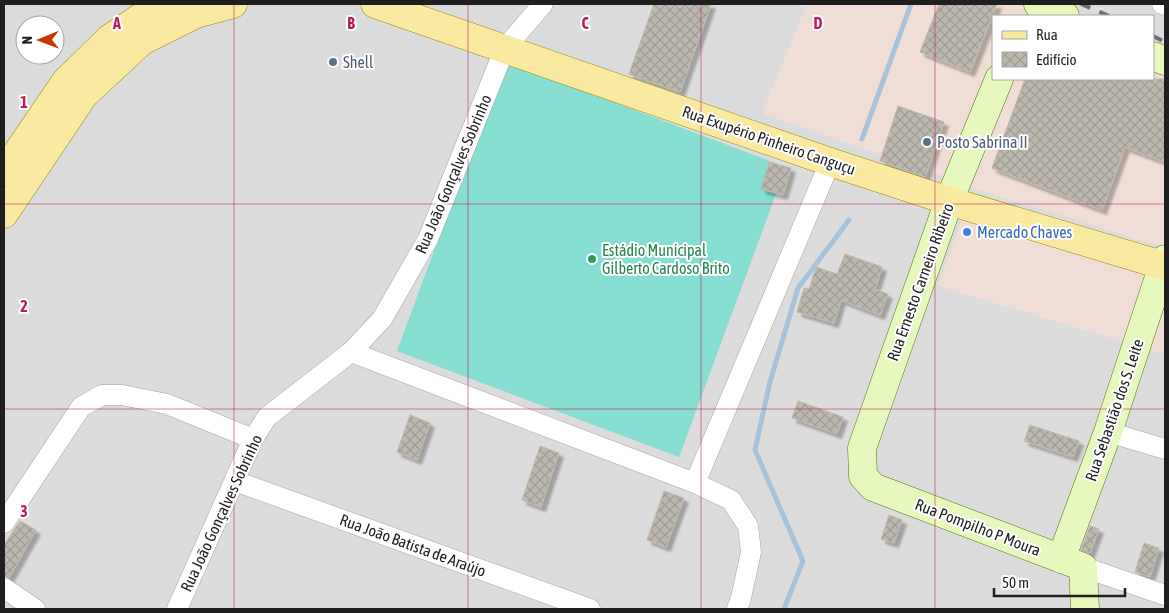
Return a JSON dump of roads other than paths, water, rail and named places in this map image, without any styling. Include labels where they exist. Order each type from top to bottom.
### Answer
[{"type":"main road","points":[[4,172],[66,81],[109,38],[141,16],[168,4]]},
{"type":"main road","points":[[4,214],[84,95],[142,41],[196,14],[233,4]]},
{"type":"main road","name":"Rua Exupério Pinheiro Canguçu","points":[[376,4],[830,162],[949,201],[1164,263]]},
{"type":"street","name":"Rua João Gonçalves Sobrinho","points":[[177,609],[253,439],[266,417],[351,352],[382,319],[428,239],[505,48],[542,4]]},
{"type":"street","points":[[1038,4],[1063,15]]},
{"type":"street","name":"Rua Ernesto Carneiro Ribeiro","points":[[873,487],[863,476],[862,448],[949,201],[999,80]]},
{"type":"street","points":[[696,483],[830,162]]},
{"type":"street","name":"Rua Sebastião dos S. Leite","points":[[1072,563],[1108,432],[1164,263]]},
{"type":"street","points":[[351,352],[696,483],[730,500],[748,526],[751,552],[738,609]]},
{"type":"street","points":[[4,523],[81,407],[102,395],[122,395],[167,404],[253,439]]},
{"type":"street","points":[[1108,432],[1165,449]]},
{"type":"street","name":"Rua João Batista de Araújo","points":[[235,480],[590,609]]},
{"type":"street","name":"Rua Pompilho P Moura","points":[[873,487],[1072,563]]},
{"type":"street","points":[[1072,563],[1165,595]]},
{"type":"street","points":[[1072,563],[1085,609]]},
{"type":"street","points":[[4,588],[35,609]]},
{"type":"waterway","points":[[862,139],[911,4]]},
{"type":"waterway","points":[[784,609],[803,561],[755,450],[770,382],[798,288],[849,220]]},
{"type":"railway","points":[[1081,4],[1107,15]]},
{"type":"railway","points":[[1154,36],[1165,42]]},
{"type":"place","name":"Shell","points":[[333,62]]},
{"type":"place","name":"Posto Sabrina II","points":[[927,142]]},
{"type":"place","name":"Mercado Chaves","points":[[967,232]]},
{"type":"place","name":"Estádio Municipal Gilberto Cardoso Brito","points":[[592,259]]}]
